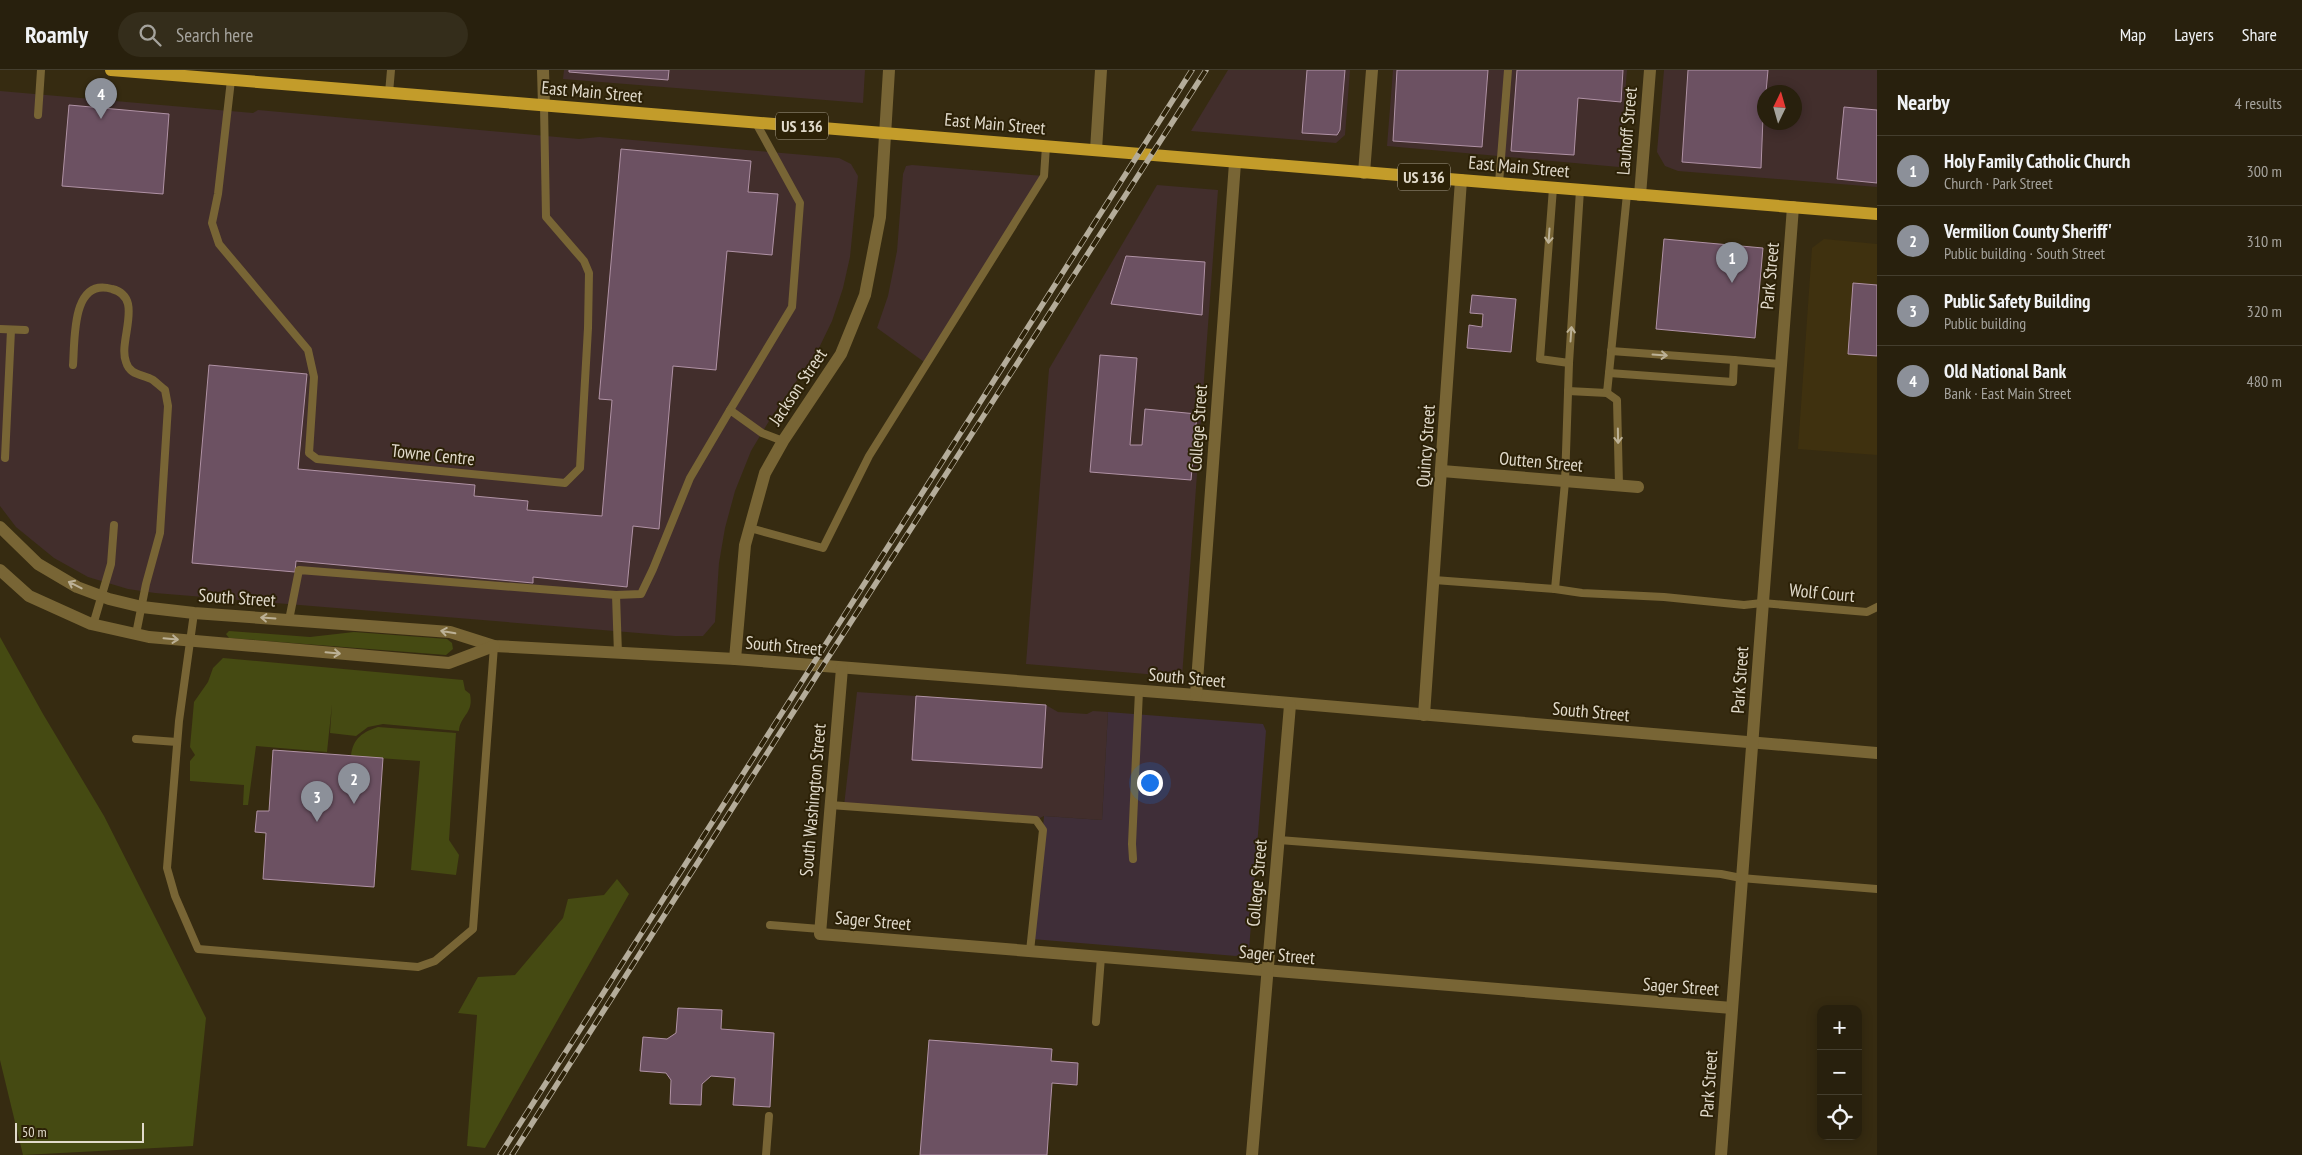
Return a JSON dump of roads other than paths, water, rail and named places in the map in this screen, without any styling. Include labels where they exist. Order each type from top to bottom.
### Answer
[{"type":"main road","name":"East Main Street","points":[[111,70],[231,75],[389,93],[1877,214]]},
{"type":"street","points":[[543,70],[544,106]]},
{"type":"street","name":"Jackson Street","points":[[735,659],[745,545],[765,473],[783,441],[841,354],[865,295],[880,217],[889,70]]},
{"type":"street","points":[[1096,150],[1102,70]]},
{"type":"street","points":[[1364,173],[1372,70]]},
{"type":"street","name":"Lauhoff Street","points":[[1633,194],[1650,70]]},
{"type":"street","name":"College Street","points":[[1196,695],[1235,163]]},
{"type":"street","name":"Quincy Street","points":[[1424,715],[1461,180]]},
{"type":"street","name":"Park Street","points":[[1721,1155],[1793,207]]},
{"type":"street","name":"Outten Street","points":[[1442,471],[1638,487]]},
{"type":"street","name":"South Street","points":[[0,527],[38,564],[77,587],[103,597],[142,607],[194,613],[450,632],[494,646],[735,659],[1196,695],[1877,753]]},
{"type":"street","name":"South Street","points":[[0,570],[29,596],[93,625],[136,634],[449,663],[494,646]]},
{"type":"street","name":"South Washington Street","points":[[820,932],[842,668]]},
{"type":"street","name":"College Street","points":[[1252,1155],[1290,704]]},
{"type":"street","name":"Sager Street","points":[[820,932],[1267,972],[1732,1008]]},
{"type":"lane","points":[[38,115],[41,70]]},
{"type":"lane","points":[[389,93],[391,70]]},
{"type":"lane","points":[[1499,183],[1508,70]]},
{"type":"lane","name":"Towne Centre","points":[[231,75],[218,194],[212,223],[219,244],[276,309],[308,350],[314,377],[309,453],[317,459],[565,483],[580,468],[589,273],[584,261],[546,216],[544,106]]},
{"type":"lane","points":[[289,620],[299,570],[616,595],[641,594],[690,478],[792,308],[800,204],[756,123]]},
{"type":"lane","points":[[750,528],[823,548],[869,456],[1044,176],[1046,146]]},
{"type":"lane","points":[[1553,188],[1540,359],[1569,363]]},
{"type":"lane","points":[[1555,589],[1565,482],[1569,363],[1580,190]]},
{"type":"lane","points":[[1607,393],[1633,194]]},
{"type":"lane","points":[[73,365],[78,308],[84,297],[100,288],[122,293],[128,305],[125,361],[132,372],[152,380],[165,390],[168,406],[160,532],[136,634]]},
{"type":"lane","points":[[0,328],[25,330]]},
{"type":"lane","points":[[5,458],[12,330]]},
{"type":"lane","points":[[1611,351],[1780,364]]},
{"type":"lane","points":[[1609,373],[1733,382],[1734,360]]},
{"type":"lane","points":[[1568,390],[1607,393],[1617,400],[1619,485]]},
{"type":"lane","points":[[730,410],[762,433],[783,441]]},
{"type":"lane","points":[[93,625],[103,597],[111,564],[114,525]]},
{"type":"lane","name":"Wolf Court","points":[[1434,580],[1555,589],[1582,593],[1664,597],[1744,605],[1762,603],[1867,612],[1877,607]]},
{"type":"lane","points":[[616,595],[618,654]]},
{"type":"lane","points":[[194,613],[177,742],[167,868],[175,896],[198,949],[418,967],[435,961],[473,929],[494,646]]},
{"type":"lane","points":[[1133,859],[1132,844],[1139,691]]},
{"type":"lane","points":[[136,739],[177,742]]},
{"type":"lane","points":[[830,805],[1036,820],[1043,830],[1030,951]]},
{"type":"lane","points":[[1278,840],[1721,874],[1741,878],[1877,889]]},
{"type":"lane","points":[[770,925],[820,932]]},
{"type":"lane","points":[[1096,1022],[1101,957]]},
{"type":"lane","points":[[766,1155],[769,1116]]},
{"type":"railway","points":[[500,1155],[1192,70]]},
{"type":"railway","points":[[512,1155],[822,667],[1206,70]]},
{"type":"place","name":"Old National Bank","points":[[101,119]]},
{"type":"place","name":"Holy Family Catholic Church","points":[[1732,283]]},
{"type":"place","name":"Vermilion County Sheriff'","points":[[354,804]]},
{"type":"place","name":"Public Safety Building","points":[[317,822]]}]
